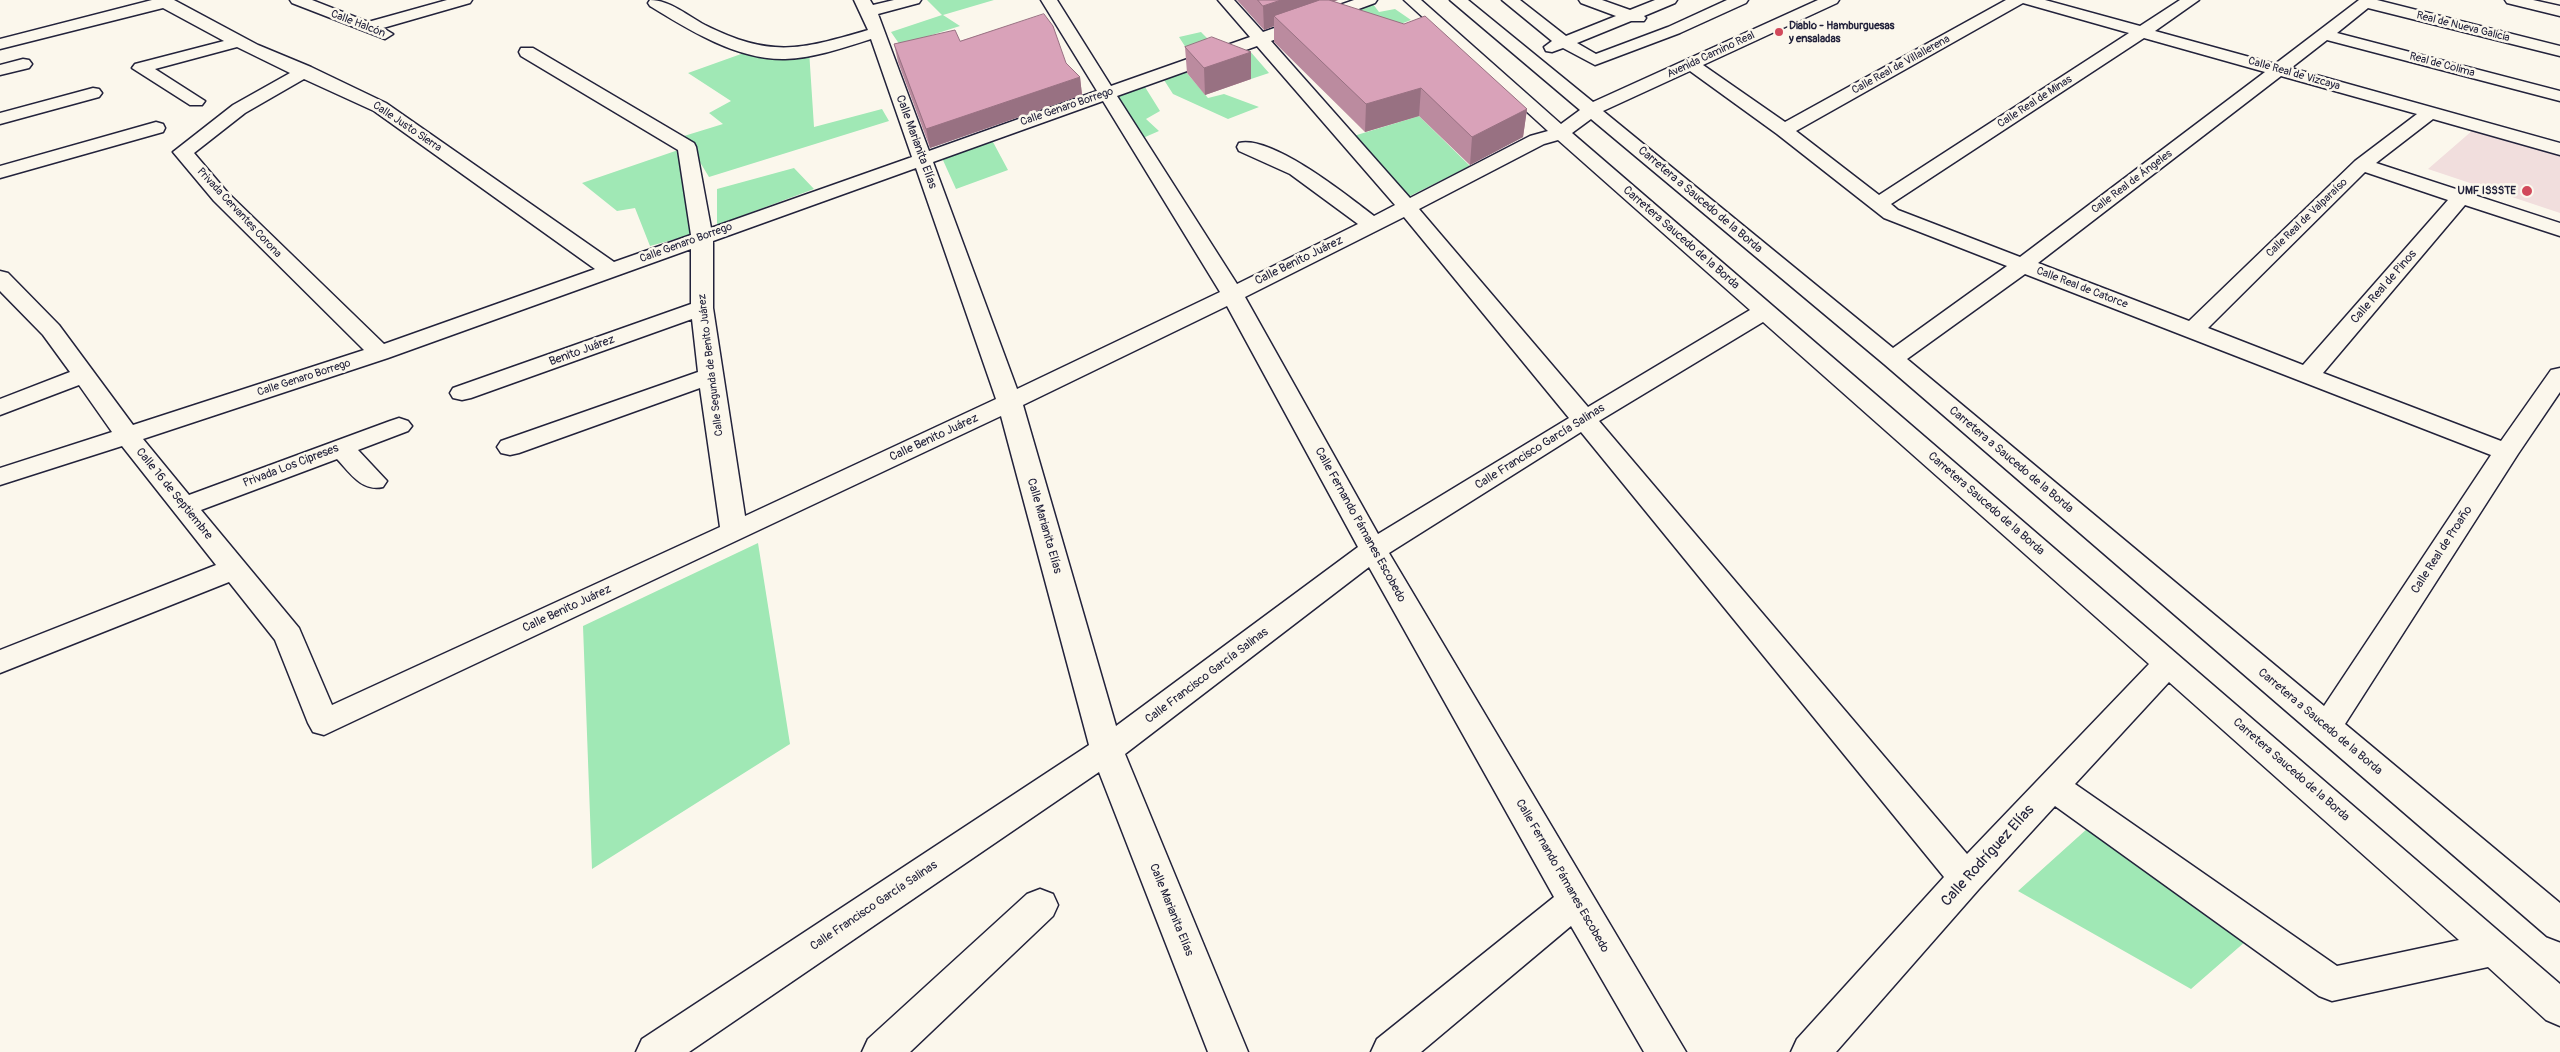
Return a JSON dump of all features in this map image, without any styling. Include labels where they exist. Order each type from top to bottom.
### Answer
[{"type":"street","name":"Calle Halcón","points":[[300,0],[391,36]]},
{"type":"street","points":[[367,27],[464,0]]},
{"type":"street","points":[[656,3],[692,26],[714,35],[755,49],[783,54],[824,47],[869,14],[913,0]]},
{"type":"street","name":"Calle Fernando Pámanes Escobedo","points":[[1049,0],[1232,294],[1374,550],[1576,901],[1666,1052]]},
{"type":"street","points":[[1226,0],[1408,208],[1966,878]]},
{"type":"street","name":"Calle Genaro Borrego","points":[[0,478],[380,353],[1369,0]]},
{"type":"street","name":"Carretera Saucedo de la Borda","points":[[1412,0],[1548,131],[1765,311],[2495,949],[2560,1008]]},
{"type":"street","name":"Carretera a Saucedo de la Borda","points":[[1458,0],[1892,359],[2560,926]]},
{"type":"street","points":[[1510,0],[1564,42],[1595,60],[1674,30],[1740,0]]},
{"type":"street","points":[[1587,0],[1726,48]]},
{"type":"street","points":[[1527,56],[1670,0]]},
{"type":"street","name":"Avenida Camino Real","points":[[1585,105],[1701,40],[1794,0]]},
{"type":"street","name":"Avenida Camino Real","points":[[1585,105],[1691,64],[1831,0]]},
{"type":"street","name":"Calle Real de Villallerena","points":[[1784,130],[2018,0]]},
{"type":"street","name":"Calle Real de Vizcaya","points":[[2028,0],[2560,149]]},
{"type":"street","name":"Calle Real de Minas","points":[[1878,204],[2191,0]]},
{"type":"street","points":[[2513,0],[2560,11]]},
{"type":"street","points":[[0,44],[164,1]]},
{"type":"street","name":"Calle Justo Sierra","points":[[164,1],[238,42],[305,71],[380,107],[611,270]]},
{"type":"street","name":"Calle Real de Ángeles","points":[[1892,359],[2022,265],[2367,1]]},
{"type":"street","name":"Real de Nueva Galicia","points":[[2367,1],[2560,51]]},
{"type":"street","name":"Calle Marianita Elías","points":[[869,14],[1010,403],[1107,750],[1228,1052]]},
{"type":"street","name":"Real de Colima","points":[[2324,34],[2560,96]]},
{"type":"street","points":[[196,102],[141,68],[238,42]]},
{"type":"street","name":"Calle Segunda de Benito Juárez","points":[[526,52],[687,147],[702,237],[702,308],[710,376],[734,530]]},
{"type":"street","points":[[0,70],[23,64]]},
{"type":"street","name":"Calle Real de Catorce","points":[[1691,64],[1784,130],[1891,214],[2506,452]]},
{"type":"street","name":"Privada Cervantes Corona","points":[[305,71],[239,109],[183,152],[221,197],[380,353]]},
{"type":"street","points":[[0,119],[93,93]]},
{"type":"street","name":"Calle Benito Juárez","points":[[324,723],[734,530],[1010,403],[1408,208],[1548,131],[1585,105]]},
{"type":"street","name":"Calle Real de Valparaíso","points":[[2192,331],[2362,164],[2430,113]]},
{"type":"street","points":[[0,172],[156,128]]},
{"type":"street","points":[[1246,147],[1271,154],[1293,166],[1373,225]]},
{"type":"street","points":[[2362,164],[2560,230]]},
{"type":"street","name":"Calle Real de Pinos","points":[[2308,376],[2460,198]]},
{"type":"street","name":"Calle 16 de Septiembre","points":[[0,278],[51,330],[128,436],[288,636],[324,723]]},
{"type":"street","name":"Benito Juárez","points":[[462,393],[702,308]]},
{"type":"street","name":"Calle Francisco García Salinas","points":[[656,1052],[1107,750],[1374,550],[1583,420],[1765,311]]},
{"type":"street","points":[[0,408],[84,375]]},
{"type":"street","name":"Calle Real de Proaño","points":[[2327,727],[2506,452],[2560,375]]},
{"type":"street","points":[[510,447],[710,376]]},
{"type":"street","name":"Privada Los Cipreses","points":[[184,507],[398,426]]},
{"type":"street","points":[[340,447],[374,481]]},
{"type":"street","points":[[0,662],[234,568]]},
{"type":"street","name":"Calle Rodríguez Elías","points":[[1811,1052],[1966,878],[2168,663]]},
{"type":"street","points":[[2052,786],[2332,984],[2495,949]]},
{"type":"street","points":[[1391,1052],[1576,901]]},
{"type":"street","points":[[882,1052],[1040,905]]},
{"type":"shaded area","name":"UMF ISSSTE","points":[[2473,130],[2560,155],[2560,213],[2428,169]]},
{"type":"green space","points":[[927,0],[994,0],[943,15],[960,26],[900,45],[891,32],[942,15]]},
{"type":"green space","points":[[1370,0],[1379,12],[1395,9],[1411,20],[1377,33],[1334,13]]},
{"type":"green space","points":[[1201,32],[1215,46],[1190,54],[1179,37]]},
{"type":"green space","points":[[755,49],[809,50],[814,127],[882,109],[889,121],[709,177],[684,136],[723,124],[709,113],[731,101],[688,73]]},
{"type":"green space","points":[[1249,50],[1269,73],[1251,79],[1212,63]]},
{"type":"green space","points":[[1186,72],[1208,98],[1224,94],[1259,107],[1228,119],[1173,94],[1164,80]]},
{"type":"green space","points":[[1145,87],[1160,111],[1146,119],[1159,131],[1136,141],[1107,93]]},
{"type":"green space","points":[[1419,116],[1470,166],[1402,200],[1347,138]]},
{"type":"green space","points":[[993,142],[1008,170],[956,189],[942,158]]},
{"type":"green space","points":[[687,147],[701,232],[650,246],[635,208],[617,211],[582,183]]},
{"type":"green space","points":[[794,168],[814,189],[717,225],[717,189]]},
{"type":"green space","points":[[758,543],[790,744],[592,869],[583,626]]},
{"type":"green space","points":[[2088,828],[2246,941],[2191,989],[2018,891]]},
{"type":"building","points":[[1258,0],[1281,0],[1263,6]]},
{"type":"building","points":[[1320,0],[1329,0],[1404,24],[1425,16],[1527,109],[1472,137],[1421,88],[1366,104],[1274,16]]},
{"type":"building","points":[[1044,14],[1053,26],[1066,63],[1080,77],[926,129],[894,44],[955,30],[960,41]]},
{"type":"building","points":[[1212,37],[1251,52],[1204,68],[1185,47]]},
{"type":"place","name":"Diablo - Hamburguesas y ensaladas","points":[[1779,32]]},
{"type":"place","name":"UMF ISSSTE","points":[[2527,191]]}]
